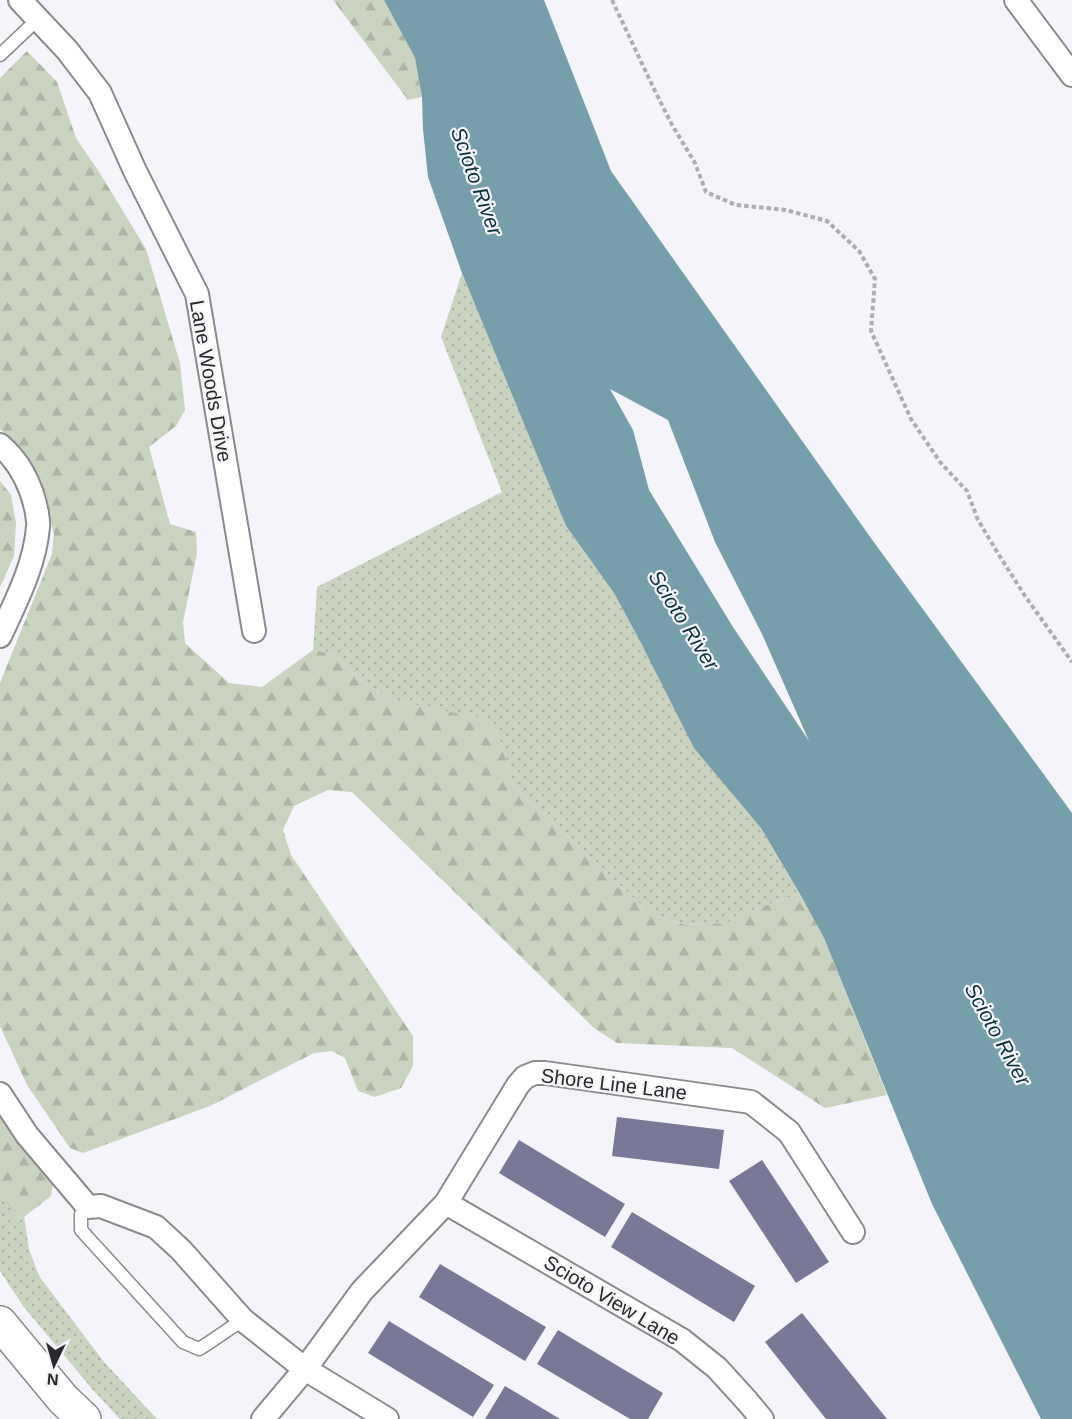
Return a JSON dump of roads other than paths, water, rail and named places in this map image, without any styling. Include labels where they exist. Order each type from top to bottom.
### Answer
[{"type":"main road","points":[[0,1323],[63,1399],[84,1419]]},
{"type":"street","name":"Lane Woods Drive","points":[[20,0],[68,50],[100,93],[135,171],[197,294],[254,631]]},
{"type":"street","points":[[1016,0],[1072,75]]},
{"type":"street","points":[[0,445],[22,470],[33,496],[39,525],[32,560],[0,636]]},
{"type":"street","name":"Shore Line Lane","points":[[263,1419],[305,1369],[362,1292],[446,1203],[518,1085],[525,1077],[535,1073],[751,1102],[789,1132],[853,1232]]},
{"type":"street","points":[[0,1094],[27,1135],[88,1207],[101,1206],[156,1227],[181,1250],[243,1320],[305,1369],[387,1419]]},
{"type":"street","name":"Scioto View Lane","points":[[446,1203],[682,1340],[717,1368],[762,1419]]},
{"type":"lane","points":[[0,55],[38,19]]},
{"type":"lane","points":[[88,1207],[81,1215],[81,1230],[183,1342],[199,1349],[243,1320]]},
{"type":"water","name":"Scioto River","points":[[384,0],[544,0],[611,171],[873,541],[1072,813],[1072,1419],[1041,1419],[932,1204],[824,938],[761,828],[694,748],[614,593],[566,526],[462,273],[428,177],[422,97],[415,58]],"holes":[[[610,389],[668,420],[715,542],[762,634],[809,741],[733,627],[649,490],[633,430]]]}]
